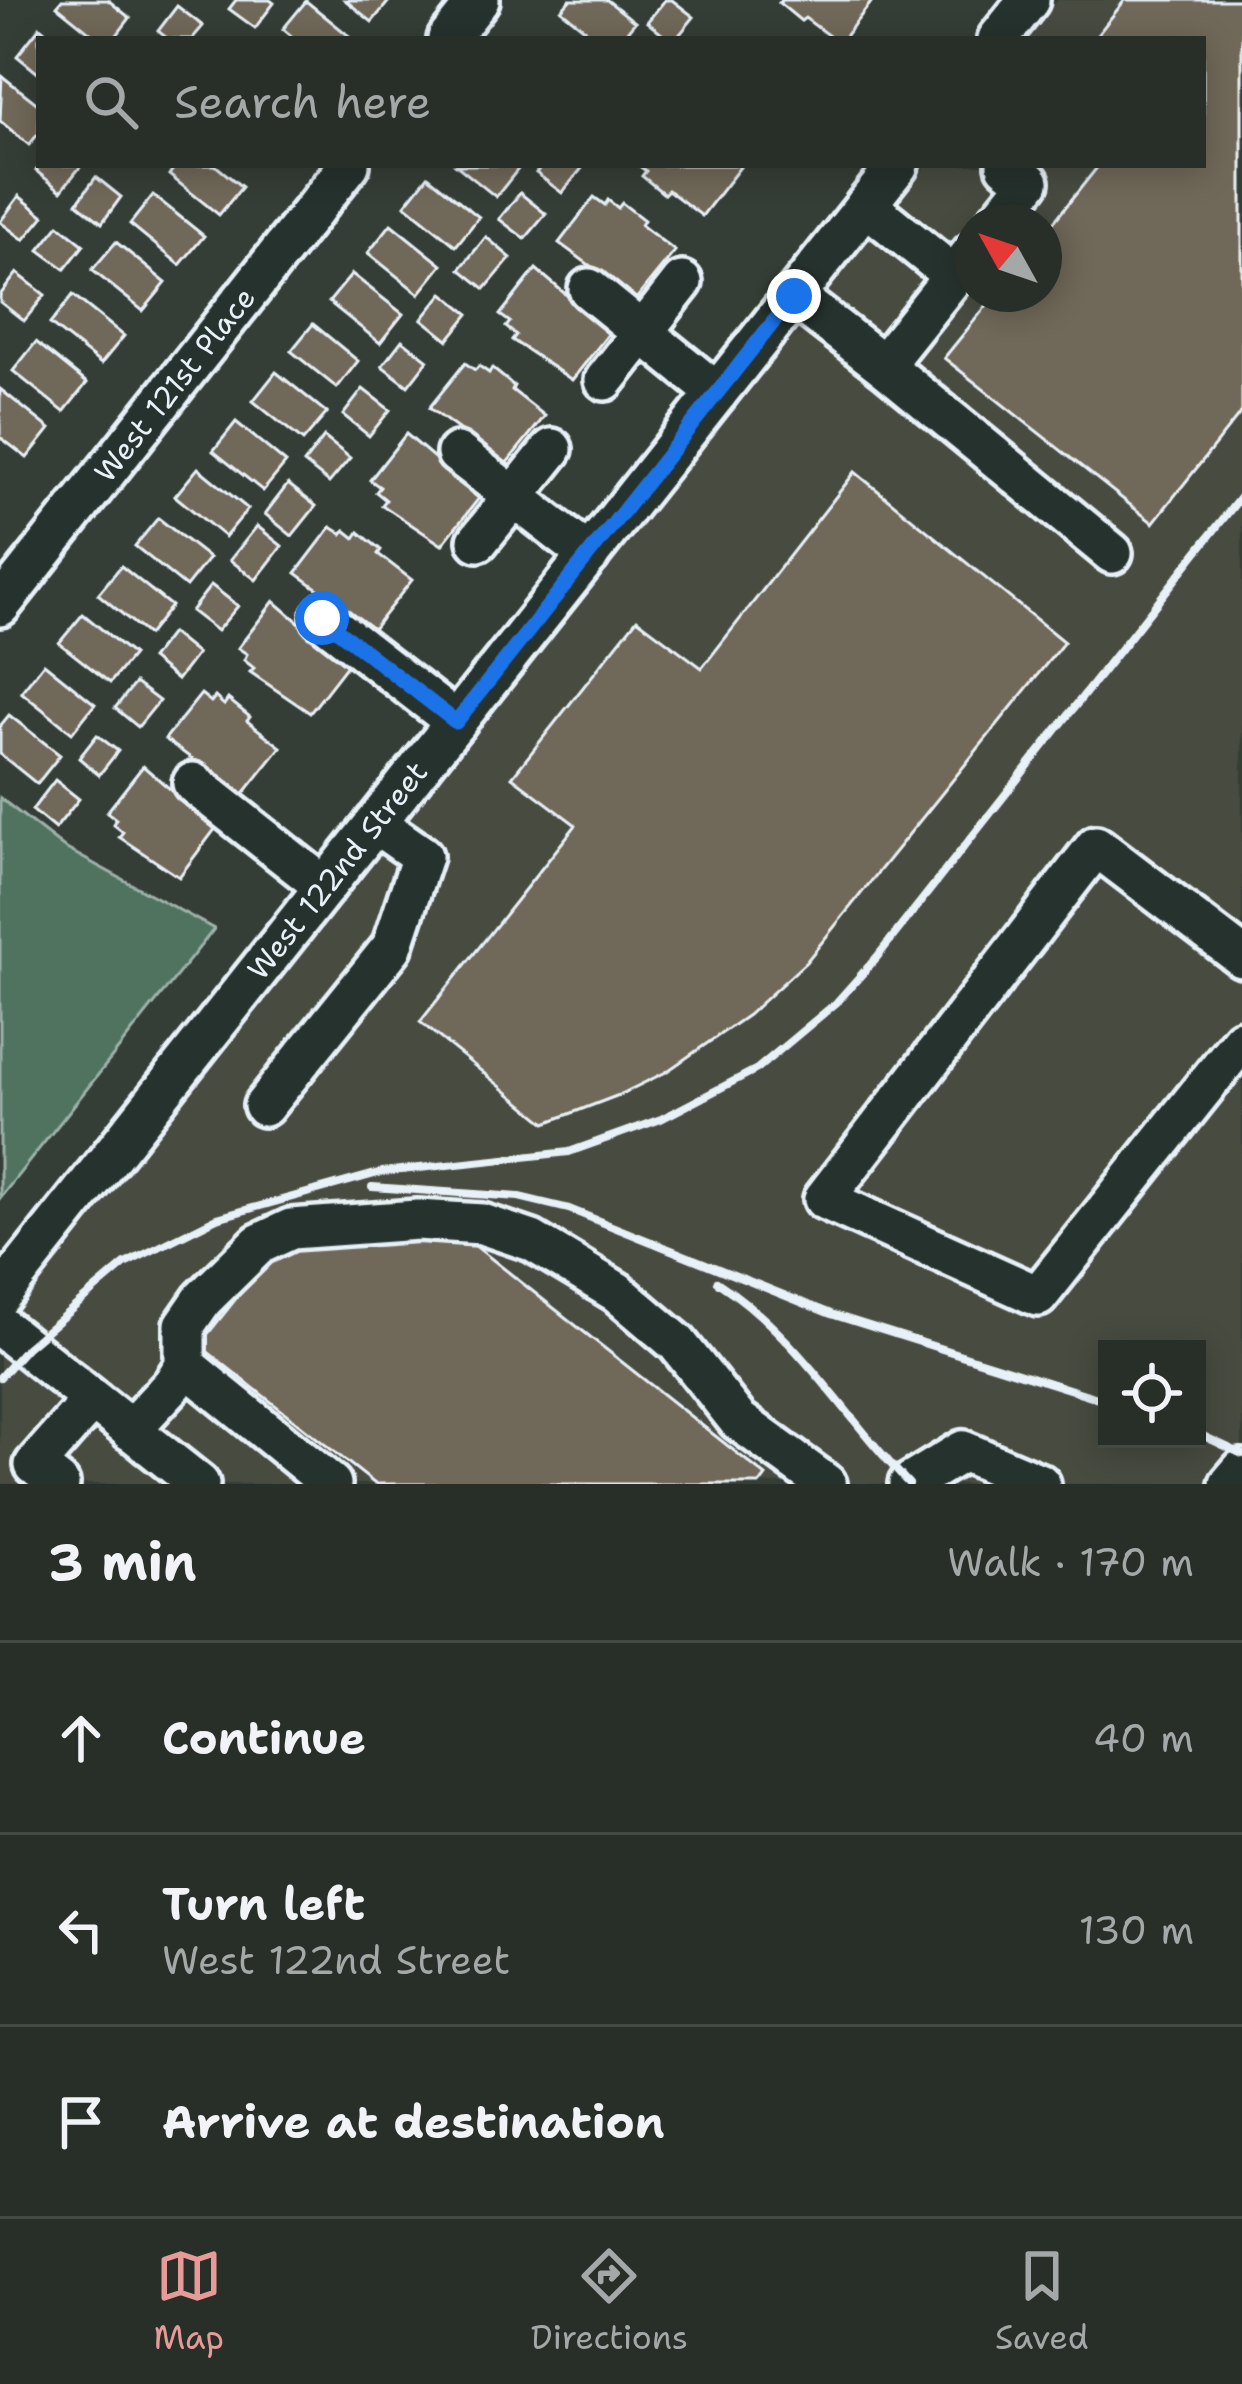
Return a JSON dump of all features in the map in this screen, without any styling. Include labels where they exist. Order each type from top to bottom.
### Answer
[{"type":"street","points":[[450,36],[479,0]]},
{"type":"street","name":"West 121st Place","points":[[0,606],[347,168]]},
{"type":"street","name":"West 122nd Street","points":[[0,1296],[896,168]]},
{"type":"street","points":[[1011,168],[1029,182],[1011,204]]},
{"type":"street","points":[[866,205],[954,259]]},
{"type":"street","points":[[883,365],[954,275]]},
{"type":"street","points":[[605,380],[682,282]]},
{"type":"street","points":[[589,290],[717,393]]},
{"type":"street","points":[[794,296],[1112,553]]},
{"type":"street","points":[[478,541],[552,449]]},
{"type":"street","points":[[457,453],[589,555]]},
{"type":"street","points":[[322,618],[456,722]]},
{"type":"street","points":[[193,784],[325,887]]},
{"type":"street","points":[[264,1106],[392,947],[422,856],[375,824]]},
{"type":"street","points":[[1242,957],[1096,846],[824,1199],[1038,1296],[1242,1040]]},
{"type":"street","points":[[130,1430],[185,1365],[185,1324],[259,1244],[291,1229],[417,1220],[482,1224],[532,1240],[617,1292],[677,1343],[738,1420],[803,1478]]},
{"type":"street","points":[[0,1326],[199,1484]]},
{"type":"street","points":[[185,1365],[332,1484]]},
{"type":"street","points":[[59,1484],[35,1465],[92,1400]]},
{"type":"street","points":[[909,1484],[963,1450],[1040,1484]]},
{"type":"street","points":[[1230,1484],[1242,1470]]},
{"type":"shaded area","points":[[1058,0],[1242,0],[1242,1484],[0,1484],[0,1331],[925,168],[1206,168],[1206,36],[1029,36]]},
{"type":"green space","points":[[0,798],[63,847],[214,929],[0,1198]]},
{"type":"building","points":[[62,0],[108,0],[130,18],[116,36],[94,36],[57,6]]},
{"type":"building","points":[[236,0],[274,3],[255,28],[229,9]]},
{"type":"building","points":[[345,0],[390,0],[372,22]]},
{"type":"building","points":[[570,0],[607,0],[635,22],[623,36],[593,36],[561,10]]},
{"type":"building","points":[[665,0],[694,17],[678,36],[664,36],[647,22]]},
{"type":"building","points":[[873,0],[845,36],[829,36],[779,3]]},
{"type":"building","points":[[1125,0],[1242,0],[1242,411],[1153,523],[944,358],[981,312],[1062,312],[1062,211],[1097,168],[1206,168],[1206,36],[1096,36]]},
{"type":"building","points":[[306,1],[349,36],[291,36],[283,29]]},
{"type":"building","points":[[177,6],[203,26],[195,36],[164,36],[158,31]]},
{"type":"building","points":[[40,27],[50,36],[36,36],[36,72],[17,56]]},
{"type":"building","points":[[2,76],[36,103],[36,137],[29,145],[0,121]]},
{"type":"building","points":[[38,168],[79,168],[61,191]]},
{"type":"building","points":[[174,168],[219,168],[242,187],[219,215],[169,175]]},
{"type":"building","points":[[460,168],[519,168],[496,197]]},
{"type":"building","points":[[540,168],[582,168],[562,193],[536,173]]},
{"type":"building","points":[[642,168],[739,168],[702,216],[668,190],[664,194],[642,176],[646,171]]},
{"type":"building","points":[[428,176],[479,217],[456,246],[405,205]]},
{"type":"building","points":[[96,177],[121,197],[102,223],[77,203]]},
{"type":"building","points":[[520,193],[546,214],[525,239],[499,219]]},
{"type":"building","points":[[153,195],[204,236],[180,265],[130,224]]},
{"type":"building","points":[[19,196],[44,216],[24,240],[0,222]]},
{"type":"building","points":[[594,197],[618,208],[622,203],[675,251],[636,299],[559,243]]},
{"type":"building","points":[[391,224],[442,265],[419,294],[368,253]]},
{"type":"building","points":[[59,225],[84,245],[65,269],[39,250]]},
{"type":"building","points":[[486,237],[511,258],[485,289],[460,269]]},
{"type":"building","points":[[116,242],[166,283],[143,311],[92,270]]},
{"type":"building","points":[[536,269],[610,332],[572,380],[512,340],[516,335],[506,327],[510,322],[500,315]]},
{"type":"building","points":[[17,273],[45,295],[24,321],[0,302]]},
{"type":"building","points":[[352,274],[403,314],[380,343],[329,302]]},
{"type":"building","points":[[443,293],[469,314],[448,340],[422,319]]},
{"type":"building","points":[[73,295],[124,336],[101,364],[50,324]]},
{"type":"building","points":[[313,324],[358,361],[337,388],[291,351]]},
{"type":"building","points":[[402,340],[428,360],[408,386],[382,366]]},
{"type":"building","points":[[36,342],[87,383],[64,412],[13,371]]},
{"type":"building","points":[[465,363],[489,373],[492,368],[545,416],[506,464],[429,408]]},
{"type":"building","points":[[276,372],[327,413],[303,441],[253,401]]},
{"type":"building","points":[[0,389],[50,429],[27,458],[0,437]]},
{"type":"building","points":[[363,389],[390,410],[369,436],[343,415]]},
{"type":"building","points":[[236,422],[286,463],[263,491],[213,451]]},
{"type":"building","points":[[406,434],[480,497],[442,545],[382,505],[386,500],[376,492],[380,487],[370,480]]},
{"type":"building","points":[[324,437],[350,458],[329,483],[304,463]]},
{"type":"building","points":[[198,468],[248,509],[225,537],[175,496]]},
{"type":"building","points":[[855,472],[1064,642],[806,962],[748,1015],[666,1072],[546,1123],[420,1022],[576,825],[512,777],[637,619],[702,668]]},
{"type":"building","points":[[288,484],[316,506],[292,536],[265,514]]},
{"type":"building","points":[[158,518],[209,558],[186,587],[135,546]]},
{"type":"building","points":[[257,526],[282,546],[256,580],[230,560]]},
{"type":"building","points":[[331,527],[355,538],[359,532],[412,580],[373,629],[296,573]]},
{"type":"building","points":[[121,566],[171,606],[148,635],[98,594]]},
{"type":"building","points":[[211,585],[238,606],[217,631],[191,611]]},
{"type":"building","points":[[274,601],[348,664],[310,713],[250,672],[254,668],[244,660],[247,654],[238,648]]},
{"type":"building","points":[[83,614],[133,655],[110,683],[59,643]]},
{"type":"building","points":[[171,633],[197,654],[177,680],[151,659]]},
{"type":"building","points":[[44,663],[95,704],[72,733],[21,692]]},
{"type":"building","points":[[135,683],[159,701],[138,727],[115,708]]},
{"type":"building","points":[[201,694],[224,705],[228,699],[281,747],[242,796],[165,739]]},
{"type":"building","points":[[9,715],[60,755],[37,784],[0,754],[0,726]]},
{"type":"building","points":[[97,735],[118,751],[99,775],[79,758]]},
{"type":"building","points":[[143,766],[216,828],[179,877],[119,837],[123,832],[107,812]]},
{"type":"building","points":[[55,780],[79,799],[55,829],[32,810]]},
{"type":"building","points":[[459,1233],[766,1476],[760,1484],[375,1484],[199,1345],[277,1247]]},
{"type":"railway","points":[[0,1377],[26,1348],[125,1264],[217,1218],[382,1172],[569,1152],[661,1119],[757,1069],[836,1003],[877,957],[1242,495]]},
{"type":"railway","points":[[372,1187],[519,1197],[569,1209],[831,1314],[1098,1398]]},
{"type":"railway","points":[[717,1282],[796,1351],[909,1484]]},
{"type":"railway","points":[[1206,1437],[1242,1454]]},
{"type":"route","points":[[322,618],[456,722],[794,296]]}]
